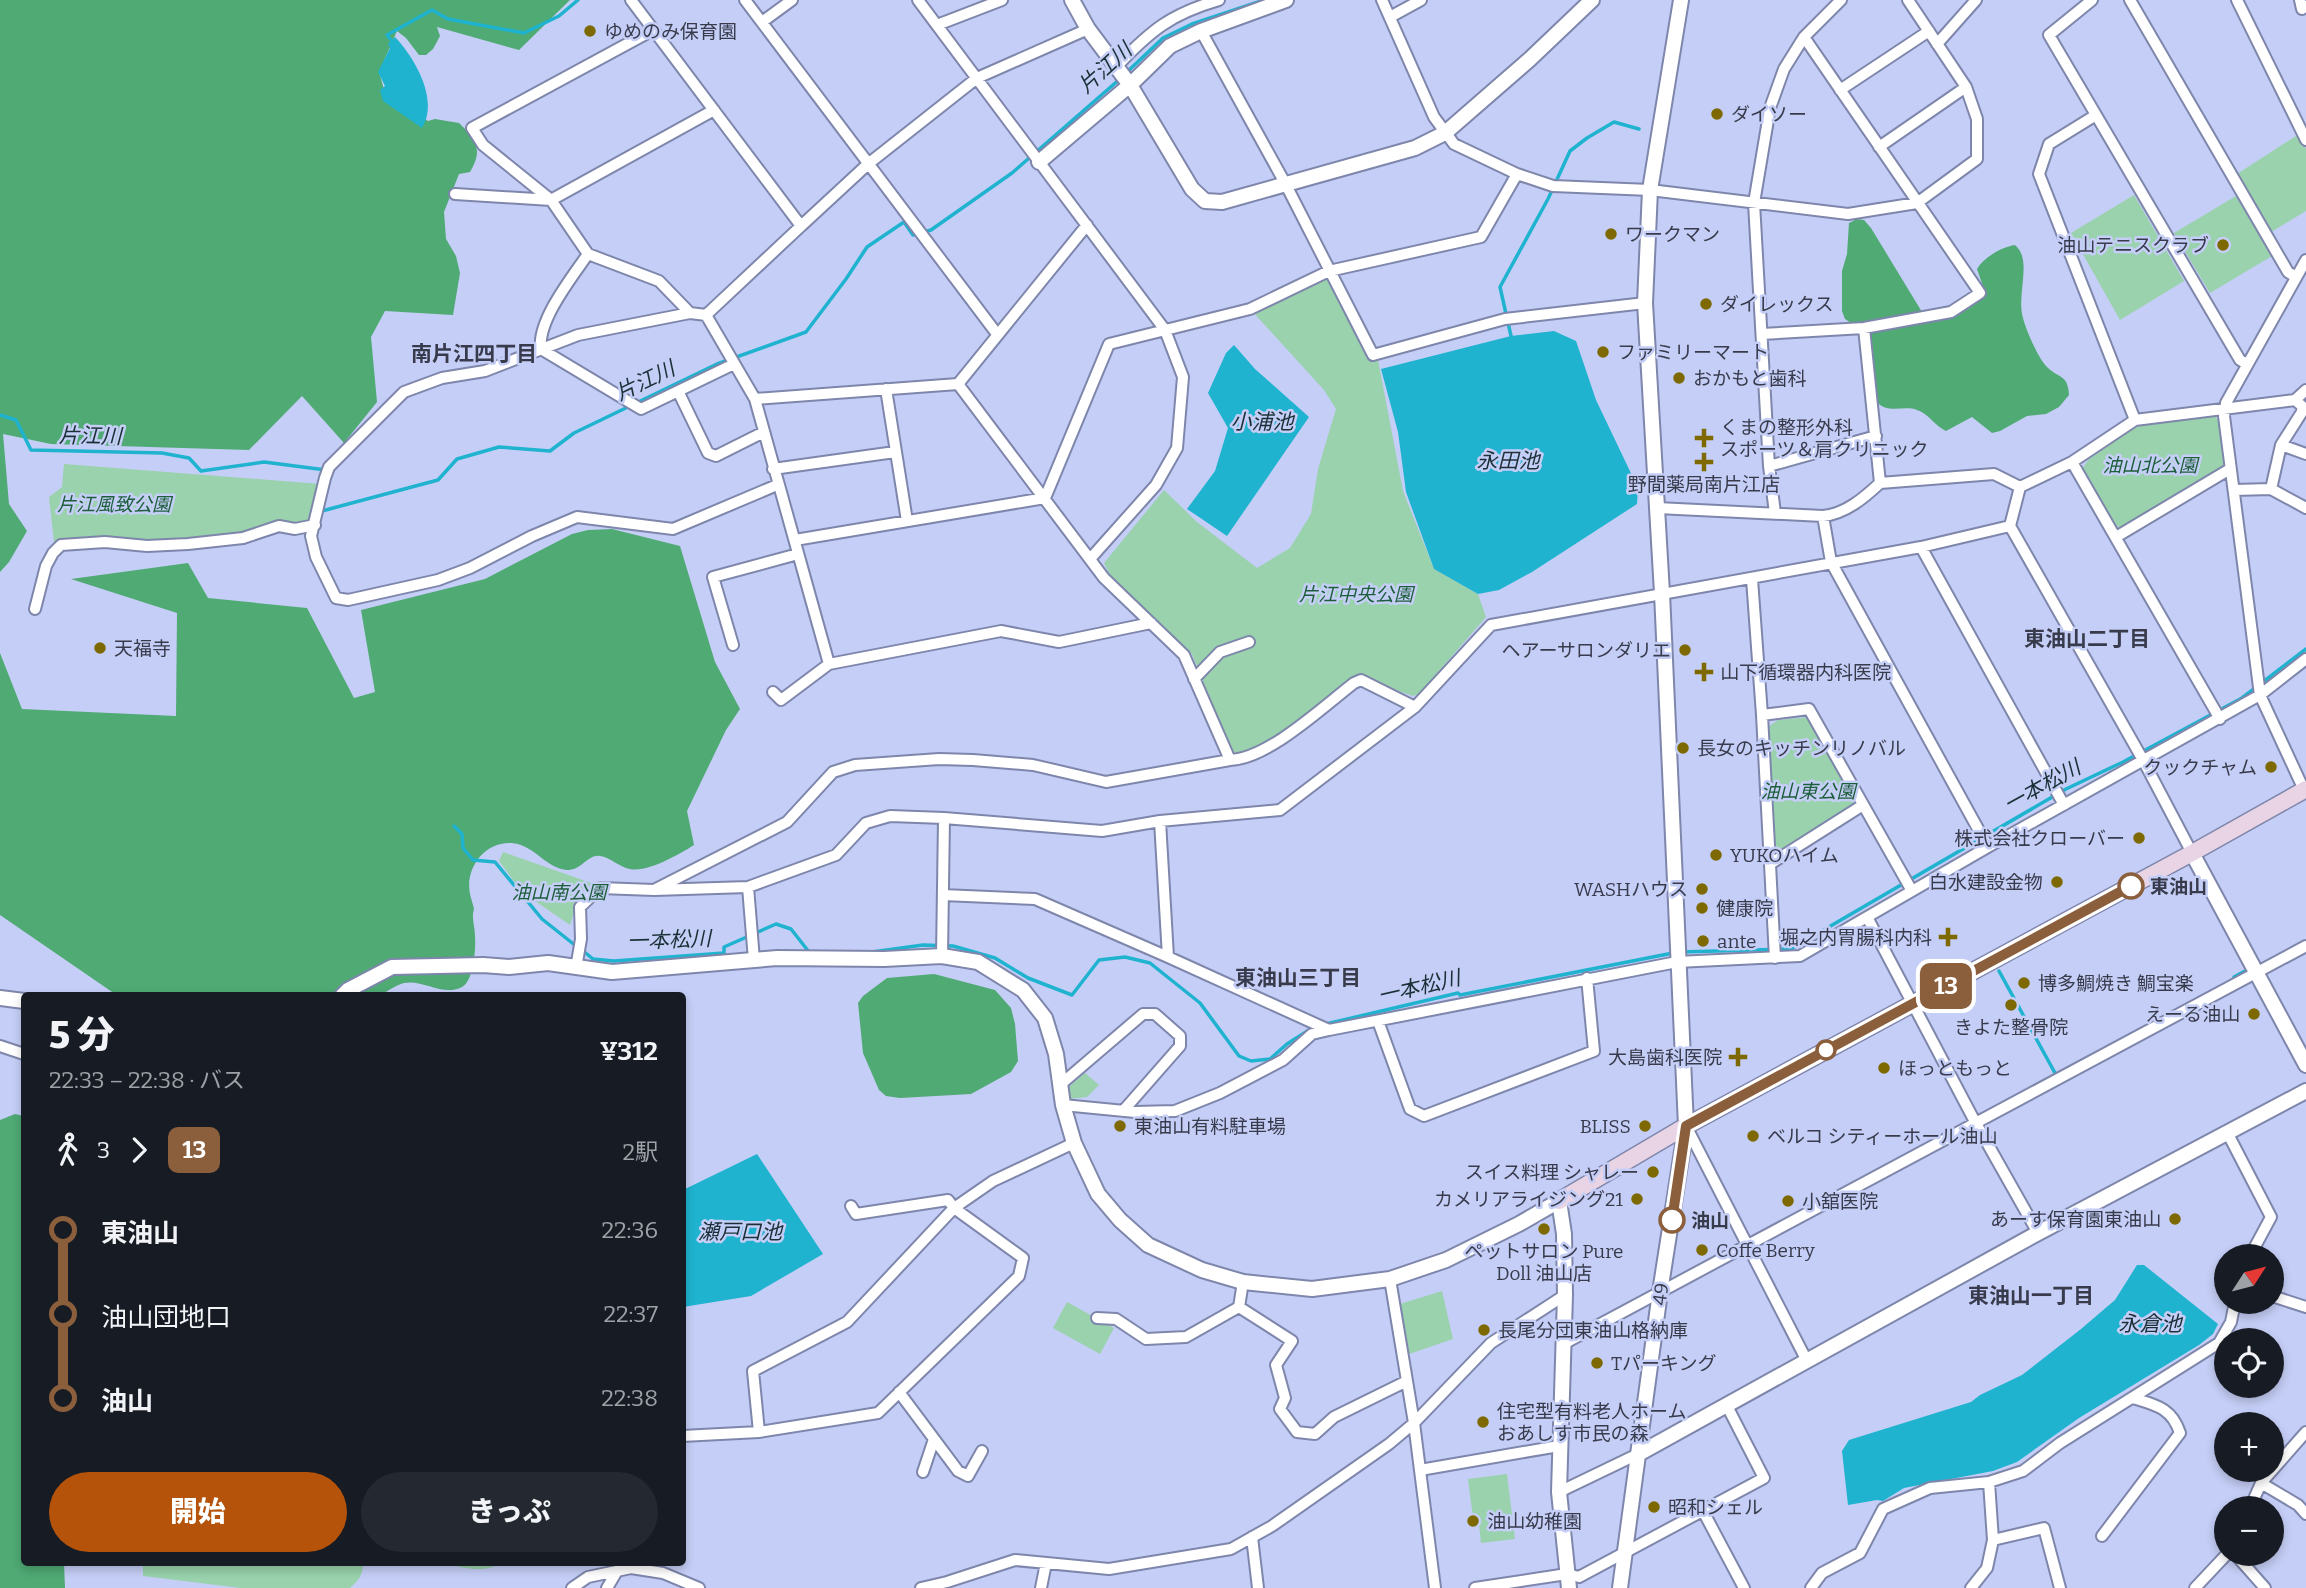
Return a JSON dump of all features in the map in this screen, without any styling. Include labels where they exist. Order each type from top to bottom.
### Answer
[{"type":"main road","points":[[1559,1201],[1686,1126],[2192,853],[2305,789]]},
{"type":"street","points":[[631,0],[801,226]]},
{"type":"street","points":[[746,0],[997,334]]},
{"type":"street","points":[[762,22],[792,0]]},
{"type":"street","points":[[918,0],[1165,330],[1183,377],[1177,448],[1156,485],[1090,559]]},
{"type":"street","points":[[937,25],[1002,0]]},
{"type":"street","points":[[1072,0],[1088,29],[1130,85],[1192,189],[1205,201],[1222,202],[1415,148],[1445,133],[1531,59],[1592,0]]},
{"type":"street","points":[[1118,67],[1143,39],[1165,22],[1195,7],[1219,0]]},
{"type":"street","points":[[1039,162],[1130,85],[1170,46],[1202,31],[1286,0]]},
{"type":"street","points":[[1382,0],[1434,117],[1445,133],[1454,144],[1517,174],[1553,186],[1650,190],[1848,214],[1917,203],[1977,159],[1977,119],[1966,87],[1908,0]]},
{"type":"street","points":[[1390,17],[1421,0]]},
{"type":"street","name":"49","points":[[1620,1588],[1660,1292],[1686,1126],[1662,593],[1644,303],[1650,190],[1681,0]]},
{"type":"street","points":[[1775,513],[1769,466],[1754,203],[1770,108],[1784,69],[1804,37],[1841,0]]},
{"type":"street","points":[[1937,44],[1976,0]]},
{"type":"street","points":[[2092,0],[2049,35],[2240,360],[2247,364]]},
{"type":"street","points":[[2130,0],[2288,272],[2297,276]]},
{"type":"street","points":[[2237,0],[2306,139]]},
{"type":"street","points":[[2300,0],[2302,9],[2306,6]]},
{"type":"street","points":[[706,315],[868,164],[977,78],[1088,29]]},
{"type":"street","points":[[653,30],[472,128],[483,145],[551,200],[588,254],[659,281],[690,313]]},
{"type":"street","points":[[1202,31],[1285,183],[1373,355],[1505,319],[1644,303]]},
{"type":"street","points":[[1840,90],[1929,31]]},
{"type":"street","points":[[1762,334],[1864,328],[1951,312],[1980,293],[1804,37]]},
{"type":"street","points":[[1879,147],[1966,87]]},
{"type":"street","points":[[455,194],[551,200],[713,110]]},
{"type":"street","points":[[2096,115],[2049,144],[2039,174],[2135,421]]},
{"type":"street","points":[[1045,498],[1108,344],[1250,309],[1329,271],[1480,237],[1517,174]]},
{"type":"street","points":[[755,400],[958,384],[1087,225]]},
{"type":"street","points":[[541,349],[540,340],[557,298],[588,254]]},
{"type":"street","points":[[2305,789],[2259,688],[2224,416],[2225,408],[2247,364],[2306,260]]},
{"type":"street","points":[[706,315],[690,313],[578,335],[485,371],[442,378],[404,392],[328,467],[311,536],[316,557],[336,598],[348,600],[438,580],[470,568],[532,536],[577,517],[673,529],[778,485]]},
{"type":"street","points":[[706,315],[755,400],[829,664]]},
{"type":"street","points":[[1864,328],[1881,482]]},
{"type":"street","points":[[541,349],[641,409],[734,364]]},
{"type":"street","points":[[958,384],[1104,578],[1184,655],[1230,760]]},
{"type":"street","points":[[886,389],[907,521]]},
{"type":"street","points":[[1657,508],[1823,516],[1838,514],[1881,482],[1994,474],[2020,486],[2072,462],[2135,421],[2295,400],[2306,390]]},
{"type":"street","points":[[678,391],[708,453],[716,456],[764,432]]},
{"type":"street","points":[[2272,489],[2281,445],[2302,412],[2302,406],[2295,400]]},
{"type":"street","points":[[1769,466],[1876,436]]},
{"type":"street","points":[[2281,445],[2306,454]]},
{"type":"street","points":[[773,469],[895,452]]},
{"type":"street","points":[[2072,462],[2217,712]]},
{"type":"street","points":[[2116,537],[2230,469]]},
{"type":"street","points":[[2020,486],[2010,526],[2140,755],[2306,1065]]},
{"type":"street","points":[[2234,490],[2272,489],[2306,508]]},
{"type":"street","points":[[794,540],[1045,498]]},
{"type":"street","points":[[1823,516],[1831,562],[1985,842]]},
{"type":"street","points":[[35,609],[46,566],[61,545],[105,542],[147,546],[188,544],[243,538],[279,526],[295,529],[315,525]]},
{"type":"street","points":[[577,963],[581,939],[580,907],[600,888],[654,890],[748,887],[836,855],[866,824],[890,816],[1102,831],[1160,821],[1280,810],[1415,707],[1491,625],[1921,547],[2010,526]]},
{"type":"street","points":[[1921,547],[2061,798]]},
{"type":"street","points":[[735,639],[713,577],[798,554]]},
{"type":"street","points":[[1752,579],[1774,951]]},
{"type":"street","points":[[773,692],[780,700],[829,664],[1001,631],[1059,642],[1151,624]]},
{"type":"street","points":[[1194,679],[1220,652],[1249,642]]},
{"type":"street","points":[[1063,1105],[1124,1111],[1175,1111],[1220,1093],[1283,1060],[1312,1034],[1327,1029],[1677,962],[1774,951],[1800,956],[1867,917],[1908,885],[2217,712],[2306,659]]},
{"type":"street","points":[[654,890],[787,822],[833,772],[855,765],[939,759],[973,760],[1033,765],[1106,782],[1240,760],[1270,747],[1354,682],[1361,680],[1415,707]]},
{"type":"street","points":[[1762,715],[1809,709],[1908,885]]},
{"type":"street","points":[[1770,864],[1863,805]]},
{"type":"street","points":[[942,955],[944,818]]},
{"type":"street","points":[[1160,821],[1168,957]]},
{"type":"street","points":[[748,887],[754,960]]},
{"type":"street","points":[[943,894],[1035,900],[1327,1029]]},
{"type":"street","points":[[1867,917],[1975,1122],[2038,1234]]},
{"type":"street","points":[[1565,1343],[2306,946]]},
{"type":"street","points":[[346,992],[392,967],[509,967],[577,963],[611,972],[777,958],[871,959],[942,955],[978,962],[1023,990],[1045,1017],[1056,1054],[1063,1105],[1074,1143],[1098,1194],[1120,1220],[1148,1245],[1202,1270],[1243,1282],[1312,1289],[1390,1279],[1446,1260],[1559,1201],[1564,1234],[1565,1295],[1559,1492],[1568,1581]]},
{"type":"street","points":[[1378,1021],[1410,1109],[1424,1116],[1594,1051],[1587,978]]},
{"type":"street","points":[[0,998],[21,1001]]},
{"type":"street","points":[[1060,1085],[1143,1014],[1155,1014],[1180,1036],[1180,1046],[1124,1111]]},
{"type":"street","points":[[0,1046],[21,1053]]},
{"type":"street","points":[[1559,1492],[1640,1453],[2038,1234],[2306,1091]]},
{"type":"street","points":[[1686,1126],[1807,1361]]},
{"type":"street","points":[[2228,1134],[2271,1217],[2256,1244]]},
{"type":"street","points":[[759,1432],[753,1371],[847,1322],[954,1208],[993,1181],[1074,1143]]},
{"type":"street","points":[[686,1436],[759,1432],[878,1413],[1019,1276],[1023,1258],[954,1208],[948,1200],[856,1214],[851,1206]]},
{"type":"street","points":[[1390,1279],[1414,1423],[1434,1588]]},
{"type":"street","points":[[1239,1307],[1243,1282]]},
{"type":"street","points":[[920,1588],[1016,1560],[1109,1569],[1231,1549],[1272,1526],[1389,1444],[1414,1423],[1491,1343],[1565,1295]]},
{"type":"street","points":[[2284,1300],[2306,1307]]},
{"type":"street","points":[[1239,1307],[1292,1341],[1276,1365],[1285,1398],[1280,1409],[1297,1433],[1315,1434],[1334,1417],[1407,1381]]},
{"type":"street","points":[[1097,1318],[1116,1319],[1146,1339],[1186,1337],[1239,1307]]},
{"type":"street","points":[[1811,1588],[1822,1573],[1860,1553],[1883,1509],[1930,1488],[1989,1482],[2023,1471],[2060,1443],[2218,1342],[2231,1322],[2233,1314]]},
{"type":"street","points":[[899,1392],[958,1471],[968,1476],[982,1451]]},
{"type":"street","points":[[2102,1536],[2180,1433],[2175,1418],[2159,1406],[2133,1398]]},
{"type":"street","points":[[1475,1588],[1568,1581],[1579,1577],[1765,1478],[1727,1406]]},
{"type":"street","points":[[2255,1496],[2261,1483],[2306,1432]]},
{"type":"street","points":[[923,1472],[934,1439]]},
{"type":"street","points":[[1420,1470],[1559,1446]]},
{"type":"street","points":[[1971,1588],[1987,1567],[1993,1540],[1989,1482]]},
{"type":"street","points":[[2261,1483],[2303,1506]]},
{"type":"street","points":[[1703,1511],[1744,1588]]},
{"type":"street","points":[[1993,1540],[2044,1528],[2060,1588]]},
{"type":"street","points":[[1252,1537],[1258,1588]]},
{"type":"street","points":[[1041,1588],[1046,1563]]},
{"type":"street","points":[[2195,1588],[2216,1566]]},
{"type":"street","points":[[2246,1566],[2265,1588]]},
{"type":"street","points":[[572,1588],[588,1577],[615,1573],[631,1567],[663,1573],[699,1588]]},
{"type":"street","points":[[607,1588],[615,1573]]},
{"type":"green space","points":[[0,0],[570,0],[519,50],[437,27],[440,36],[433,49],[426,55],[419,55],[397,31],[379,72],[385,93],[428,121],[435,119],[459,123],[474,140],[477,151],[470,172],[459,174],[444,212],[446,239],[456,256],[460,273],[453,315],[385,311],[371,337],[377,402],[344,443],[302,396],[249,450],[51,444],[3,434],[9,504],[27,531],[0,572]]},
{"type":"green space","points":[[2299,134],[2306,149],[2306,211],[2271,232],[2237,174]]},
{"type":"green space","points":[[2134,195],[2184,281],[2120,320],[2071,233]]},
{"type":"green space","name":"油山テニスクラブ","points":[[2236,196],[2272,256],[2210,293],[2174,233]]},
{"type":"green space","points":[[1857,219],[1864,220],[1871,228],[1922,312],[1931,321],[1954,316],[1981,298],[1985,292],[1977,269],[1994,253],[2015,245],[2023,259],[2021,309],[2027,329],[2044,363],[2067,383],[2069,395],[2059,407],[2046,414],[2027,416],[1992,433],[1972,417],[1946,431],[1917,410],[1892,409],[1878,403],[1870,337],[1865,322],[1851,323],[1845,319],[1842,311],[1842,271],[1847,254],[1849,223]]},
{"type":"green space","name":"片江中央公園","points":[[1319,280],[1331,280],[1365,354],[1378,360],[1403,491],[1434,569],[1478,594],[1486,617],[1419,694],[1413,696],[1356,677],[1268,742],[1239,756],[1231,751],[1192,654],[1111,577],[1104,563],[1164,490],[1197,522],[1257,568],[1290,548],[1311,514],[1318,469],[1336,409],[1324,390],[1252,311]]},
{"type":"green space","name":"油山北公園","points":[[2213,414],[2218,420],[2224,464],[2219,471],[2120,527],[2113,525],[2082,469],[2089,459],[2132,429],[2143,425]]},
{"type":"green space","name":"片江風致公園","points":[[64,464],[321,484],[312,523],[189,540],[54,542],[49,497],[62,487]]},
{"type":"green space","points":[[612,529],[680,546],[715,662],[740,709],[726,730],[687,811],[694,845],[663,862],[645,868],[626,868],[607,858],[596,856],[572,870],[560,869],[521,845],[510,843],[490,848],[482,854],[471,872],[469,883],[474,909],[475,941],[473,963],[466,984],[455,990],[411,982],[398,985],[387,992],[112,992],[0,915],[0,653],[22,709],[176,716],[177,613],[71,579],[188,563],[208,598],[307,608],[354,698],[375,692],[361,610],[485,579],[572,534]]},
{"type":"green space","name":"油山東公園","points":[[1809,717],[1854,802],[1853,808],[1781,850],[1774,846],[1768,727],[1778,720]]},
{"type":"green space","name":"油山南公園","points":[[503,852],[594,884],[580,894],[570,925],[522,892],[499,861]]},
{"type":"green space","points":[[934,974],[995,990],[1011,1008],[1018,1061],[1011,1072],[971,1094],[900,1098],[886,1096],[879,1090],[863,1053],[858,1003],[887,978]]},
{"type":"green space","points":[[1085,1073],[1099,1085],[1087,1097],[1068,1099],[1064,1091]]},
{"type":"green space","points":[[15,1114],[21,1115],[21,1566],[64,1566],[65,1588],[0,1588],[0,1120]]},
{"type":"green space","points":[[1442,1291],[1453,1339],[1409,1354],[1400,1304]]},
{"type":"green space","points":[[1067,1302],[1114,1328],[1100,1354],[1053,1328]]},
{"type":"green space","points":[[1507,1474],[1515,1539],[1481,1543],[1479,1524],[1474,1525],[1468,1479]]},
{"type":"green space","points":[[143,1566],[363,1566],[360,1577],[350,1588],[241,1588],[143,1576]]},
{"type":"green space","points":[[456,1566],[494,1566],[474,1569]]},
{"type":"water","points":[[395,37],[423,81],[428,105],[422,128],[383,101],[380,90],[385,86],[378,72],[390,48],[388,44]]},
{"type":"water","name":"永田池","points":[[1554,331],[1576,341],[1596,400],[1638,488],[1637,504],[1532,572],[1499,590],[1478,594],[1434,569],[1406,492],[1398,432],[1381,369],[1511,336]]},
{"type":"water","name":"小浦池","points":[[1234,345],[1255,369],[1309,417],[1227,536],[1187,509],[1215,471],[1228,428],[1208,393],[1226,353]]},
{"type":"water","name":"瀬戸口池","points":[[757,1154],[823,1254],[751,1296],[686,1307],[686,1189]]},
{"type":"water","name":"永倉池","points":[[2137,1265],[2144,1265],[2218,1324],[2213,1334],[2199,1345],[2079,1418],[2017,1462],[1993,1471],[1904,1488],[1883,1501],[1848,1505],[1842,1451],[1849,1440],[1971,1402],[2022,1375],[2115,1300]]},
{"type":"waterway","points":[[392,41],[387,35],[432,10],[448,19],[524,33],[559,16],[578,0]]},
{"type":"waterway","name":"片江川","points":[[1126,73],[1163,38],[1192,24],[1264,0]]},
{"type":"waterway","name":"片江川","points":[[322,511],[438,480],[457,459],[499,447],[550,451],[574,433],[717,364],[806,332],[867,247],[904,222],[913,235],[931,230],[1012,173],[1121,78]]},
{"type":"waterway","points":[[1511,336],[1500,287],[1548,199],[1570,151],[1614,122],[1639,129]]},
{"type":"waterway","name":"片江川","points":[[0,415],[16,420],[31,450],[162,453],[189,458],[201,471],[264,462],[326,470]]},
{"type":"waterway","name":"一本松川","points":[[1680,952],[1791,949],[2066,789],[2123,762],[2242,698],[2306,649]]},
{"type":"waterway","name":"一本松川","points":[[454,826],[462,834],[463,848],[473,860],[495,862],[542,919],[576,946]]},
{"type":"waterway","name":"一本松川","points":[[582,950],[593,959],[614,961],[724,953],[724,947],[776,924],[791,929],[809,952]]},
{"type":"waterway","name":"一本松川","points":[[872,952],[923,945],[953,946],[995,958],[1028,978],[1072,995],[1099,960],[1125,957],[1150,963],[1200,1003],[1239,1056],[1251,1061],[1270,1059],[1309,1030]]},
{"type":"waterway","name":"一本松川","points":[[1326,1024],[1458,993],[1460,995],[1673,953]]},
{"type":"waterway","points":[[1999,971],[2055,1073]]},
{"type":"waterway","points":[[2234,977],[2245,971]]},
{"type":"bus line","name":"13","points":[[1672,1220],[1686,1126],[2131,886]]},
{"type":"place","name":"ゆめのみ保育園","points":[[590,31]]},
{"type":"place","name":"ダイソー","points":[[1717,114]]},
{"type":"place","name":"ワークマン","points":[[1611,234]]},
{"type":"place","name":"油山テニスクラブ","points":[[2223,245]]},
{"type":"place","name":"ダイレックス","points":[[1706,304]]},
{"type":"place","name":"ファミリーマート","points":[[1603,352]]},
{"type":"place","name":"おかもと歯科","points":[[1679,378]]},
{"type":"place","name":"くまの整形外科 スポーツ＆肩クリニック","points":[[1704,438]]},
{"type":"place","name":"野間薬局南片江店","points":[[1704,462]]},
{"type":"place","name":"天福寺","points":[[100,648]]},
{"type":"place","name":"ヘアーサロンダリエ","points":[[1685,650]]},
{"type":"place","name":"山下循環器内科医院","points":[[1704,672]]},
{"type":"place","name":"長女のキッチンリノバル","points":[[1683,748]]},
{"type":"place","name":"クックチャム","points":[[2271,767]]},
{"type":"place","name":"株式会社クローバー","points":[[2139,838]]},
{"type":"place","name":"YUKOハイム","points":[[1716,855]]},
{"type":"place","name":"白水建設金物","points":[[2057,882]]},
{"type":"place","name":"東油山","points":[[2131,886]]},
{"type":"place","name":"WASHハウス","points":[[1702,889]]},
{"type":"place","name":"健康院","points":[[1702,908]]},
{"type":"place","name":"堀之内胃腸科内科","points":[[1948,937]]},
{"type":"place","name":"ante","points":[[1703,941]]},
{"type":"place","name":"博多鯛焼き 鯛宝楽","points":[[2024,983]]},
{"type":"place","name":"きよた整骨院","points":[[2011,1005]]},
{"type":"place","name":"えーる油山","points":[[2254,1014]]},
{"type":"place","name":"大島歯科医院","points":[[1738,1057]]},
{"type":"place","name":"ほっともっと","points":[[1884,1068]]},
{"type":"place","name":"東油山有料駐車場","points":[[1120,1126]]},
{"type":"place","name":"BLISS","points":[[1645,1126]]},
{"type":"place","name":"ベルコ シティーホール油山","points":[[1753,1136]]},
{"type":"place","name":"スイス料理 シャレー","points":[[1653,1172]]},
{"type":"place","name":"カメリアライジング21","points":[[1637,1199]]},
{"type":"place","name":"小舘医院","points":[[1788,1201]]},
{"type":"place","name":"あーす保育園東油山","points":[[2175,1219]]},
{"type":"place","name":"油山","points":[[1672,1220]]},
{"type":"place","name":"ペットサロン Pure Doll 油山店","points":[[1544,1229]]},
{"type":"place","name":"Coffe Berry","points":[[1702,1250]]},
{"type":"place","name":"長尾分団東油山格納庫","points":[[1484,1330]]},
{"type":"place","name":"Tパーキング","points":[[1597,1363]]},
{"type":"place","name":"住宅型有料老人ホーム おあしす市民の森","points":[[1483,1422]]},
{"type":"place","name":"昭和シェル","points":[[1654,1507]]},
{"type":"place","name":"油山幼稚園","points":[[1473,1521]]},
{"type":"district","name":"南片江四丁目","points":[[474,354]]},
{"type":"district","name":"東油山二丁目","points":[[2087,639]]},
{"type":"district","name":"東油山三丁目","points":[[1298,978]]},
{"type":"district","name":"東油山一丁目","points":[[2031,1296]]}]
